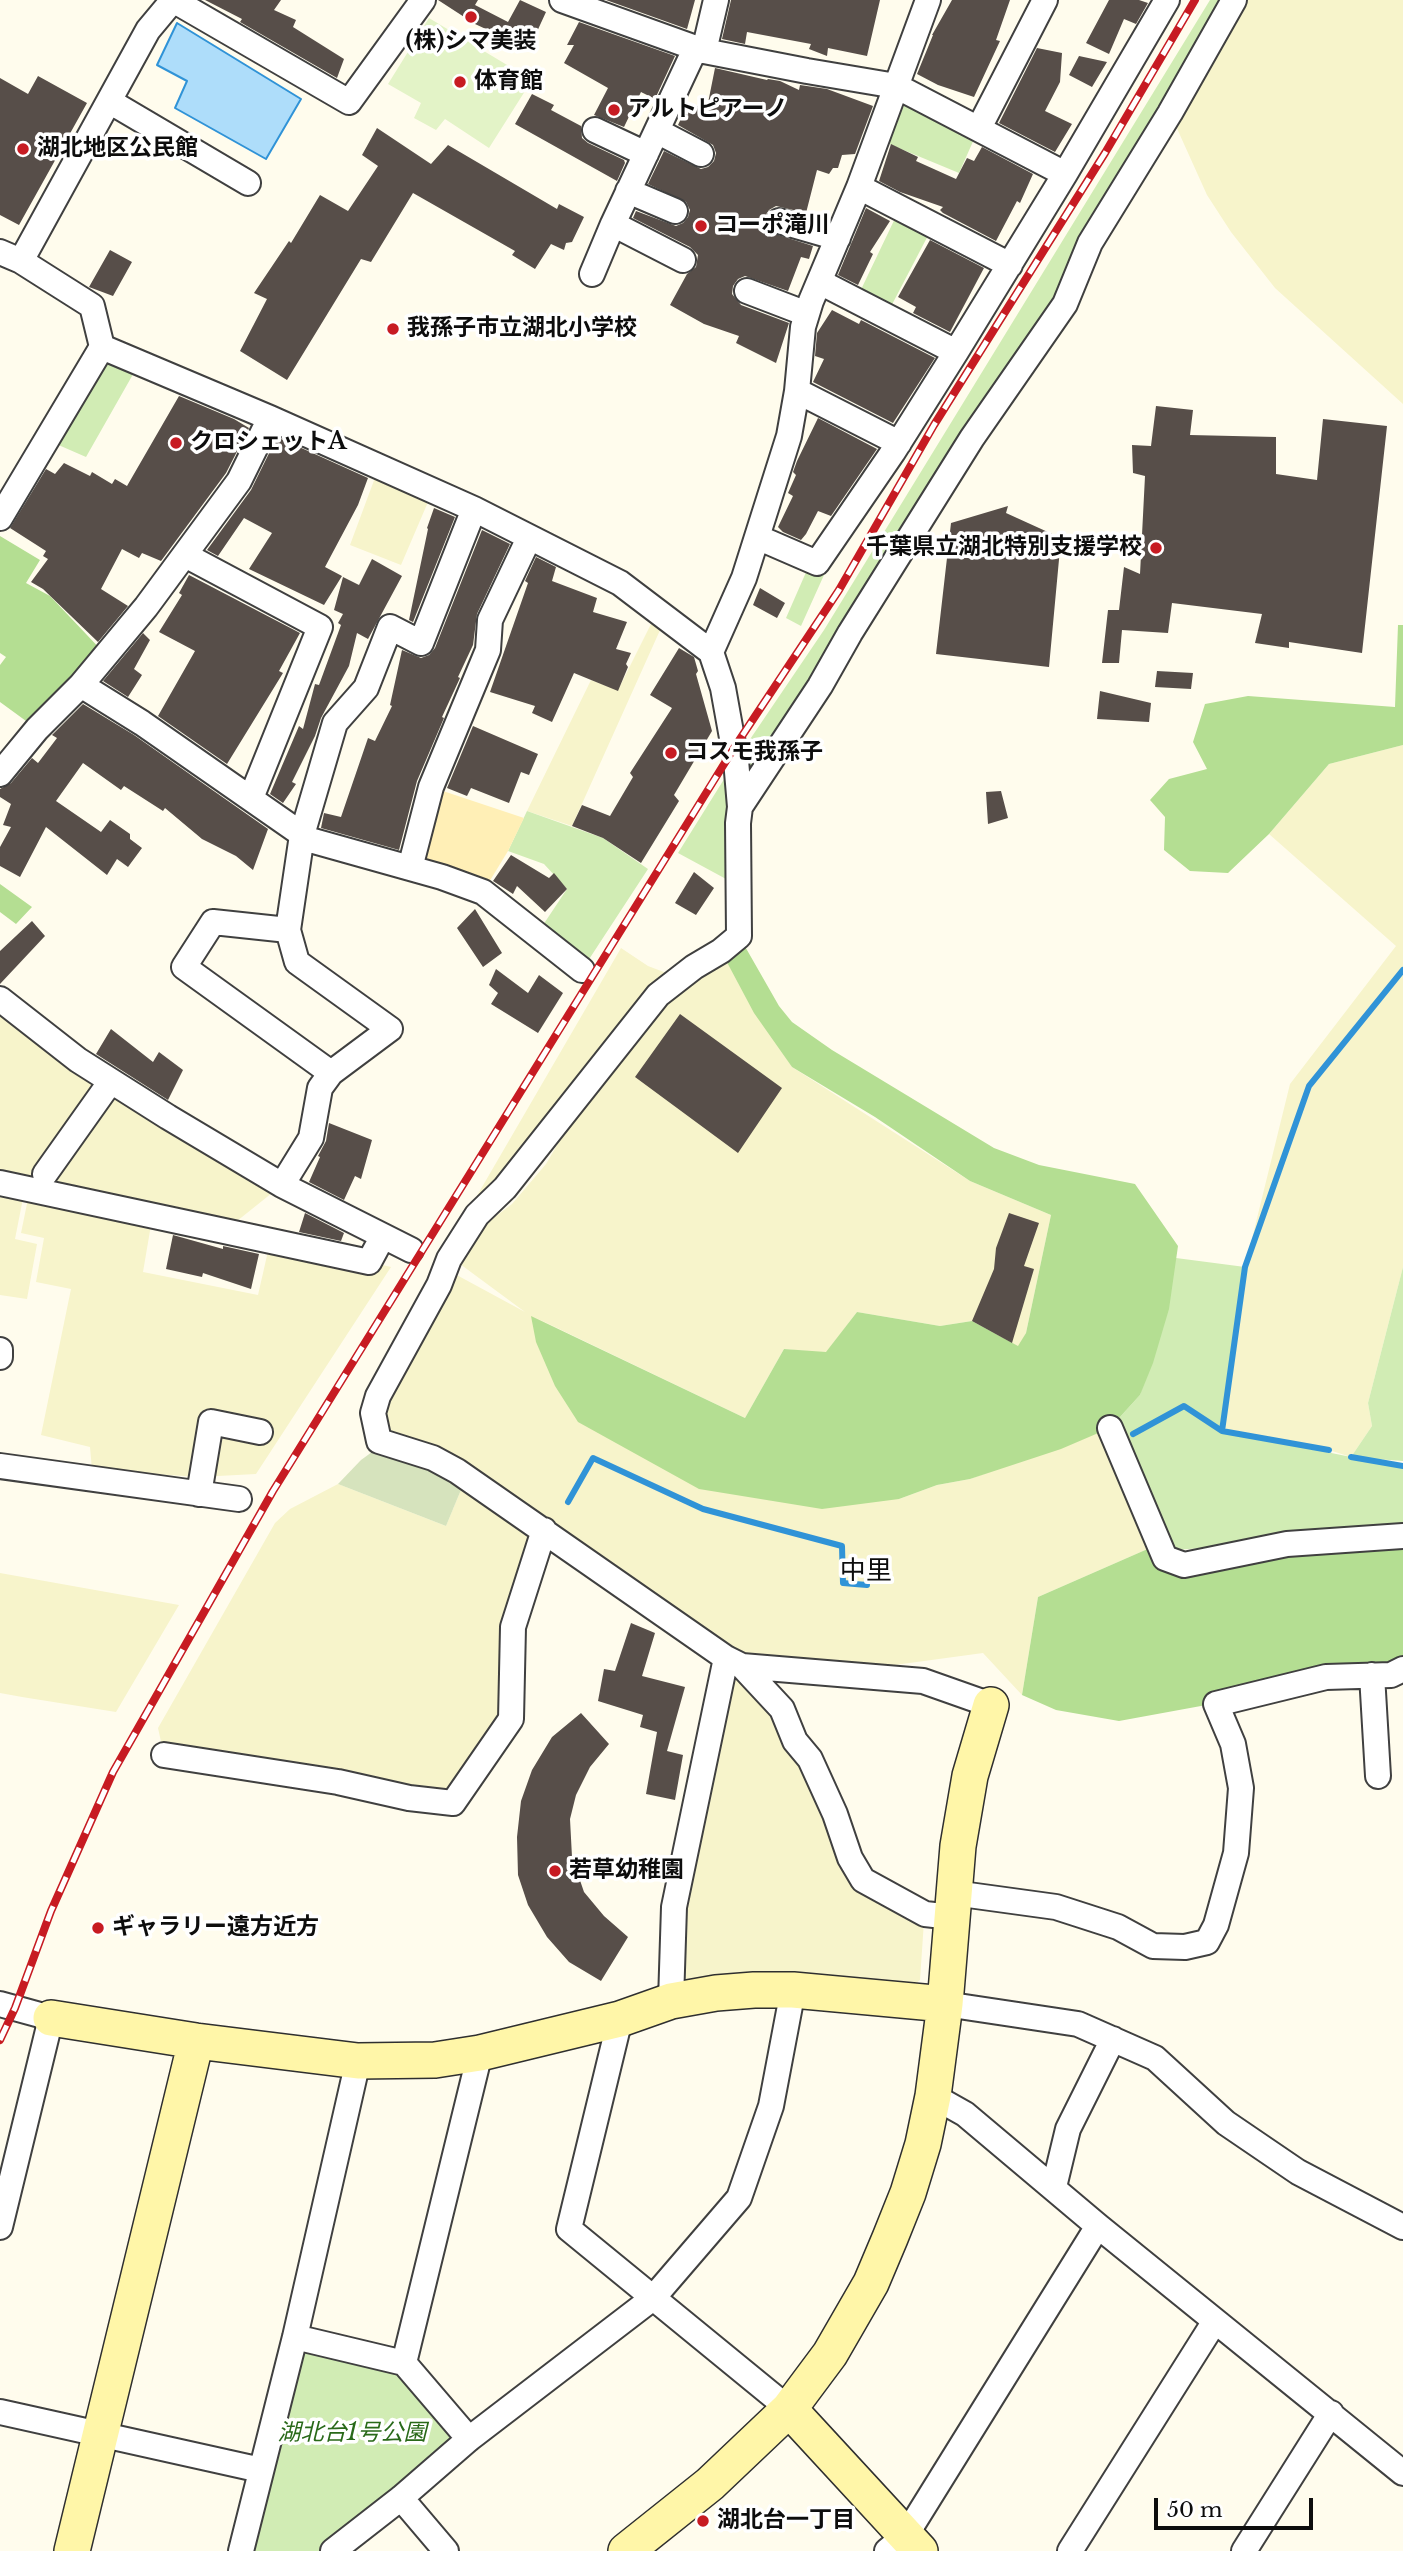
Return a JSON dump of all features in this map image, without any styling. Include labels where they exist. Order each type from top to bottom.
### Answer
[{"type":"street","points":[[0,518],[102,346],[92,306],[11,257],[108,101],[148,30],[173,0],[349,102],[423,0]]},
{"type":"street","points":[[562,0],[700,49],[897,86],[1065,174]]},
{"type":"street","points":[[592,274],[612,224],[700,49],[716,0]]},
{"type":"street","points":[[711,652],[744,578],[789,436],[807,314],[859,187],[928,0]]},
{"type":"street","points":[[979,128],[1045,0]]},
{"type":"street","points":[[757,537],[817,563],[899,443],[956,352],[1167,0]]},
{"type":"street","points":[[740,807],[827,676],[850,633],[972,438],[1066,304],[1090,243],[1188,83],[1234,0]]},
{"type":"street","points":[[108,101],[248,183]]},
{"type":"street","points":[[595,130],[646,154]]},
{"type":"street","points":[[657,131],[701,154]]},
{"type":"street","points":[[859,187],[1010,265]]},
{"type":"street","points":[[628,191],[675,211]]},
{"type":"street","points":[[779,220],[838,238]]},
{"type":"street","points":[[612,224],[683,260]]},
{"type":"street","points":[[820,282],[956,352]]},
{"type":"street","points":[[747,291],[807,314]]},
{"type":"street","points":[[102,346],[474,509],[620,583],[711,652],[723,688],[736,760],[740,807],[739,936],[659,995],[505,1188],[477,1215],[449,1259],[439,1285],[378,1396],[373,1413],[379,1441],[433,1458],[457,1471],[734,1662],[782,1709],[795,1741],[810,1759],[835,1814],[850,1858],[863,1880],[925,1914],[953,1905],[1056,1907],[1118,1927],[1153,1947],[1185,1947],[1207,1942],[1216,1925],[1236,1853],[1241,1788],[1233,1744],[1216,1703],[1326,1677],[1391,1675],[1403,1669]]},
{"type":"street","points":[[797,391],[899,443]]},
{"type":"street","points":[[0,774],[37,729],[81,685],[146,607],[239,481],[270,418]]},
{"type":"street","points":[[282,1185],[311,1138],[320,1088],[331,1073],[390,1029],[297,962],[288,930],[302,835],[335,723],[366,688],[390,627],[421,643],[474,509]]},
{"type":"street","points":[[410,868],[431,787],[488,650],[490,620],[529,538]]},
{"type":"street","points":[[185,555],[320,627],[251,798]]},
{"type":"street","points":[[81,685],[142,723],[310,840],[483,892],[582,970]]},
{"type":"street","points":[[288,930],[213,922],[184,967],[331,1073]]},
{"type":"street","points":[[0,999],[78,1060],[111,1081],[282,1185],[411,1250]]},
{"type":"street","points":[[45,1174],[111,1081]]},
{"type":"street","points":[[0,1183],[369,1262],[383,1236]]},
{"type":"street","points":[[0,1350],[0,1357]]},
{"type":"street","points":[[199,1494],[211,1422],[260,1432]]},
{"type":"street","points":[[1110,1428],[1165,1558],[1184,1565],[1287,1544],[1403,1536]]},
{"type":"street","points":[[0,1466],[239,1499]]},
{"type":"street","points":[[164,1755],[338,1782],[410,1798],[453,1803],[510,1719],[513,1627],[544,1530]]},
{"type":"street","points":[[626,2551],[710,2484],[789,2409],[830,2354],[871,2283],[908,2193],[923,2144],[933,2096],[958,1846],[976,1752],[991,1705],[923,1681],[734,1662]]},
{"type":"street","points":[[671,2001],[674,1908],[734,1662]]},
{"type":"street","points":[[1371,1675],[1378,1776]]},
{"type":"street","points":[[333,2551],[401,2498],[469,2439],[653,2298],[739,2198],[771,2106],[793,1990]]},
{"type":"street","points":[[0,2004],[51,2018],[196,2041],[358,2061],[435,2060],[480,2053],[620,2019],[671,2001],[729,1992],[793,1990],[944,2004],[1078,2024],[1155,2057],[1226,2123],[1298,2172],[1403,2227]]},
{"type":"street","points":[[0,2227],[51,2018]]},
{"type":"street","points":[[620,2019],[569,2229],[789,2409],[904,2546],[1098,2226]]},
{"type":"street","points":[[1054,2188],[1068,2129],[1113,2039]]},
{"type":"street","points":[[72,2551],[196,2041]]},
{"type":"street","points":[[404,2363],[480,2053]]},
{"type":"street","points":[[241,2551],[295,2337],[358,2061]]},
{"type":"street","points":[[933,2096],[965,2114],[1098,2226],[1403,2473]]},
{"type":"street","points":[[1070,2551],[1214,2321]]},
{"type":"street","points":[[295,2337],[404,2363],[469,2439]]},
{"type":"street","points":[[0,2412],[261,2470]]},
{"type":"street","points":[[1244,2551],[1331,2413]]},
{"type":"street","points":[[401,2498],[446,2551]]},
{"type":"shaded area","points":[[1234,0],[1403,0],[1403,404],[1275,288],[1231,232],[1207,195],[1170,113]]},
{"type":"shaded area","points":[[376,475],[428,502],[401,565],[350,545]]},
{"type":"shaded area","points":[[652,622],[661,628],[572,826],[527,811],[591,680],[618,690]]},
{"type":"shaded area","points":[[1403,745],[1403,1267],[1368,1403],[1372,1426],[1351,1457],[1329,1450],[1222,1431],[1245,1267],[1290,1084],[1396,946],[1269,834],[1329,764]]},
{"type":"shaded area","points":[[621,948],[648,966],[677,977],[721,951],[792,1067],[970,1181],[1051,1215],[1026,1333],[1019,1347],[972,1321],[940,1326],[857,1312],[826,1353],[784,1349],[745,1418],[532,1316],[899,1499],[937,1485],[970,1479],[1110,1428],[1159,1544],[1038,1597],[1022,1695],[983,1653],[880,1667],[753,1656],[740,1651],[537,1518],[390,1439],[381,1420],[385,1400],[453,1273],[525,1312],[460,1264],[484,1225],[512,1204],[546,1164],[602,1068],[496,1187],[471,1206]]},
{"type":"shaded area","points":[[0,999],[282,1185],[232,1225],[26,1183],[15,1239],[37,1244],[27,1299],[0,1295]]},
{"type":"shaded area","points":[[29,1194],[152,1219],[143,1272],[258,1295],[271,1238],[391,1267],[256,1474],[199,1477],[92,1470],[90,1447],[41,1435],[71,1289],[36,1282],[44,1238],[21,1233]]},
{"type":"shaded area","points":[[338,1484],[446,1526],[463,1485],[525,1526],[531,1541],[511,1719],[453,1803],[164,1755],[158,1728],[275,1523],[290,1509]]},
{"type":"shaded area","points":[[0,1573],[179,1605],[116,1712],[22,1697],[0,1693]]},
{"type":"shaded area","points":[[741,1679],[789,1743],[814,1785],[831,1837],[924,1921],[920,1980],[911,1987],[695,1986],[679,1974],[679,1929],[729,1682]]},
{"type":"green space","points":[[1210,0],[1234,0],[1206,52],[740,807],[739,886],[678,853],[736,760],[824,630]]},
{"type":"green space","name":"体育館","points":[[429,18],[532,80],[489,148],[445,119],[436,130],[414,118],[421,103],[388,84]]},
{"type":"green space","points":[[896,86],[979,128],[959,173],[877,139]]},
{"type":"green space","points":[[900,208],[933,226],[886,316],[856,300]]},
{"type":"green space","points":[[102,347],[140,362],[86,457],[47,440]]},
{"type":"green space","points":[[0,536],[40,560],[26,583],[50,596],[105,654],[37,729],[0,702],[0,665],[6,657],[0,653]]},
{"type":"green space","points":[[807,570],[824,575],[801,626],[786,618]]},
{"type":"green space","points":[[1398,625],[1403,625],[1403,745],[1329,764],[1269,834],[1228,873],[1190,871],[1164,850],[1165,817],[1150,800],[1169,779],[1207,769],[1193,742],[1205,704],[1248,696],[1395,707]]},
{"type":"green space","points":[[527,811],[603,838],[648,869],[582,970],[537,934],[567,889],[544,864],[508,851]]},
{"type":"green space","points":[[0,884],[32,907],[16,924],[0,912]]},
{"type":"green space","points":[[739,936],[779,1006],[792,1022],[832,1050],[994,1148],[1039,1165],[1135,1184],[1178,1246],[1169,1309],[1153,1363],[1140,1395],[1110,1428],[1061,1449],[970,1479],[937,1485],[899,1499],[822,1509],[699,1489],[578,1422],[555,1386],[536,1342],[531,1316],[745,1418],[784,1349],[826,1352],[857,1312],[940,1326],[972,1321],[1018,1346],[1026,1333],[1051,1215],[970,1181],[875,1117],[792,1067],[754,1013],[721,951]]},
{"type":"green space","points":[[1176,1258],[1245,1267],[1223,1431],[1351,1457],[1372,1426],[1368,1403],[1403,1267],[1403,1461],[1362,1458],[1403,1466],[1403,1535],[1173,1550],[1110,1428],[1140,1395]]},
{"type":"green space","points":[[372,1452],[428,1465],[463,1485],[446,1526],[338,1484]]},
{"type":"green space","points":[[1403,1536],[1403,1669],[1119,1721],[1056,1710],[1022,1695],[1038,1597],[1159,1544],[1165,1558]]},
{"type":"green space","name":"湖北台1号公園","points":[[295,2337],[404,2363],[469,2439],[333,2551],[241,2551]]},
{"type":"sand","points":[[431,787],[524,818],[483,892],[410,868]]},
{"type":"water","points":[[177,23],[301,99],[266,159],[175,108],[187,81],[157,65]]},
{"type":"building","points":[[205,0],[281,0],[274,10],[296,20],[293,27],[344,59],[337,78],[240,22],[242,19]]},
{"type":"building","points":[[438,0],[478,0],[475,5],[508,22],[520,0],[546,12],[529,49],[475,24]]},
{"type":"building","points":[[606,0],[695,0],[687,29]]},
{"type":"building","points":[[731,0],[880,0],[867,56],[828,48],[827,56],[809,49],[811,44],[747,32],[745,44],[722,39]]},
{"type":"building","points":[[952,0],[1010,0],[996,40],[1000,41],[974,97],[938,85],[917,74],[932,35]]},
{"type":"building","points":[[1109,0],[1139,0],[1148,3],[1136,24],[1124,19],[1109,54],[1086,43]]},
{"type":"building","points":[[579,22],[675,56],[655,99],[641,92],[624,127],[594,115],[608,88],[564,63],[574,45],[567,45]]},
{"type":"building","points":[[1037,48],[1062,53],[1060,82],[1045,111],[1072,124],[1055,152],[999,123]]},
{"type":"building","points":[[1079,56],[1107,62],[1092,87],[1069,75]]},
{"type":"building","points":[[715,68],[780,81],[799,90],[800,85],[827,89],[873,106],[855,154],[842,155],[838,168],[833,168],[829,174],[817,170],[806,213],[776,206],[765,216],[764,224],[769,232],[813,246],[809,259],[801,257],[788,291],[745,276],[738,279],[733,286],[732,294],[741,305],[789,323],[776,363],[736,343],[739,336],[704,324],[670,305],[687,274],[696,267],[698,255],[690,247],[633,218],[636,211],[676,226],[688,217],[690,210],[686,202],[648,184],[664,151],[701,169],[714,161],[716,153],[713,145],[678,125],[688,104],[707,108]]},
{"type":"building","name":"湖北地区公民館","points":[[38,76],[87,103],[19,225],[0,215],[0,78],[28,94]]},
{"type":"building","points":[[532,94],[554,105],[551,110],[581,126],[582,138],[588,143],[624,160],[617,181],[515,124]]},
{"type":"building","points":[[377,128],[431,164],[448,145],[557,209],[559,204],[584,217],[572,242],[566,243],[564,250],[551,244],[535,269],[512,255],[515,251],[413,193],[371,262],[361,259],[287,380],[240,351],[267,299],[254,293],[289,241],[291,243],[320,195],[348,211],[378,166],[362,155]]},
{"type":"building","points":[[891,144],[918,157],[916,161],[956,179],[967,158],[974,161],[982,147],[1033,174],[1020,203],[1017,201],[996,241],[943,213],[940,210],[943,207],[900,192],[879,181]]},
{"type":"building","points":[[866,208],[890,221],[870,252],[873,254],[858,285],[838,275]]},
{"type":"building","points":[[930,240],[984,268],[950,332],[913,313],[916,307],[898,297]]},
{"type":"building","points":[[110,250],[132,262],[113,296],[89,287]]},
{"type":"building","points":[[832,310],[859,324],[861,320],[935,358],[893,423],[813,382],[824,359],[815,356],[817,333]]},
{"type":"building","points":[[179,396],[249,428],[226,473],[161,561],[142,553],[139,558],[122,549],[101,589],[128,606],[98,642],[43,589],[31,582],[48,559],[43,556],[46,551],[10,528],[46,469],[55,474],[64,463],[90,476],[92,472],[112,484],[115,479],[127,486]]},
{"type":"building","points":[[1156,406],[1193,410],[1190,435],[1276,437],[1276,474],[1317,480],[1323,419],[1387,426],[1362,653],[1289,642],[1289,648],[1255,643],[1262,614],[1172,603],[1168,633],[1122,630],[1119,663],[1102,663],[1108,610],[1119,610],[1124,567],[1140,574],[1145,476],[1133,473],[1132,445],[1151,446]]},
{"type":"building","points":[[818,418],[877,449],[831,516],[818,511],[801,540],[778,527],[793,496],[788,493],[796,475],[793,472],[797,461]]},
{"type":"building","points":[[277,437],[368,478],[358,505],[325,567],[342,576],[324,605],[249,569],[272,533],[244,518],[218,556],[207,550],[251,490]]},
{"type":"building","points":[[1008,506],[1006,513],[1061,538],[1049,667],[936,654],[951,523]]},
{"type":"building","points":[[434,508],[455,517],[413,622],[409,620],[427,528]]},
{"type":"building","points":[[482,530],[510,544],[477,614],[473,645],[417,781],[399,850],[321,828],[324,813],[341,817],[368,738],[375,741],[392,706],[390,705],[402,650],[421,658],[429,655],[435,648]]},
{"type":"building","points":[[536,557],[556,567],[552,581],[597,598],[593,612],[627,622],[616,649],[631,653],[618,691],[574,673],[552,722],[532,713],[535,706],[490,692],[528,583],[525,581]]},
{"type":"building","points":[[372,559],[402,576],[368,639],[357,633],[349,666],[321,718],[292,782],[296,784],[283,803],[270,794],[299,726],[303,729],[315,684],[319,685],[341,625],[338,623],[343,614],[334,610],[343,577],[359,585]]},
{"type":"building","points":[[189,575],[300,633],[279,671],[283,673],[227,764],[158,716],[195,651],[159,632],[182,595],[179,593]]},
{"type":"building","points":[[760,588],[785,603],[777,618],[753,605]]},
{"type":"building","points":[[143,633],[150,640],[134,669],[142,675],[128,697],[103,681]]},
{"type":"building","name":"コスモ我孫子","points":[[679,648],[694,657],[712,731],[674,795],[679,801],[641,863],[603,838],[572,826],[582,805],[610,816],[633,777],[630,773],[672,708],[650,695]]},
{"type":"building","points":[[1157,671],[1193,673],[1191,689],[1155,687]]},
{"type":"building","points":[[1100,691],[1151,703],[1149,722],[1097,719]]},
{"type":"building","points":[[83,704],[134,735],[268,829],[253,870],[236,856],[202,839],[165,808],[163,811],[124,786],[121,790],[83,763],[56,801],[101,832],[110,820],[130,834],[130,839],[142,848],[128,867],[117,859],[107,875],[46,827],[20,877],[0,866],[0,847],[11,827],[3,825],[11,804],[0,797],[0,789],[11,783],[32,758],[38,763],[57,738],[52,735]]},
{"type":"building","points":[[473,726],[538,754],[529,775],[521,772],[509,803],[471,788],[467,796],[447,788]]},
{"type":"building","points":[[1001,791],[1008,818],[988,824],[986,792]]},
{"type":"building","points":[[511,855],[549,878],[554,873],[567,889],[545,912],[517,886],[513,894],[493,881]]},
{"type":"building","points":[[694,872],[714,888],[696,915],[675,903]]},
{"type":"building","points":[[475,909],[502,953],[483,967],[457,928]]},
{"type":"building","points":[[32,921],[45,936],[0,984],[0,951]]},
{"type":"building","points":[[496,969],[528,993],[539,975],[563,993],[538,1033],[491,1004],[498,993],[489,985]]},
{"type":"building","points":[[680,1014],[782,1088],[738,1153],[635,1077]]},
{"type":"building","points":[[111,1029],[153,1062],[159,1052],[183,1070],[168,1100],[96,1054]]},
{"type":"building","points":[[329,1123],[372,1140],[361,1179],[355,1176],[344,1200],[309,1182],[326,1141]]},
{"type":"building","points":[[305,1213],[344,1233],[341,1241],[299,1232]]},
{"type":"building","points":[[1009,1213],[1039,1223],[1024,1266],[1034,1269],[1012,1343],[972,1321],[994,1269],[996,1248]]},
{"type":"building","points":[[173,1235],[223,1249],[223,1246],[259,1254],[251,1289],[203,1273],[202,1277],[166,1269]]},
{"type":"building","points":[[631,1623],[655,1633],[642,1676],[685,1687],[667,1751],[683,1755],[675,1800],[646,1794],[657,1732],[640,1727],[643,1715],[598,1701],[604,1669],[615,1671]]},
{"type":"building","points":[[581,1713],[609,1744],[590,1767],[576,1795],[570,1819],[572,1857],[584,1892],[604,1916],[628,1937],[601,1981],[569,1962],[547,1937],[528,1905],[518,1875],[517,1837],[521,1801],[532,1770],[552,1737]]},
{"type":"waterway","points":[[1222,1431],[1245,1267],[1309,1086],[1403,970]]},
{"type":"waterway","points":[[1133,1434],[1184,1406],[1222,1431],[1329,1450]]},
{"type":"waterway","points":[[1351,1457],[1403,1466]]},
{"type":"waterway","points":[[568,1502],[593,1458],[703,1509],[842,1546],[843,1583],[867,1585]]},
{"type":"railway","points":[[0,2040],[15,2008],[51,1911],[113,1772],[273,1491],[734,748],[839,590],[934,425],[1105,153],[1195,0]]},
{"type":"place","name":"(株)シマ美装","points":[[471,17]]},
{"type":"place","name":"体育館","points":[[460,82]]},
{"type":"place","name":"アルトピアーノ","points":[[614,110]]},
{"type":"place","name":"湖北地区公民館","points":[[23,149]]},
{"type":"place","name":"コーポ滝川","points":[[701,226]]},
{"type":"place","name":"我孫子市立湖北小学校","points":[[393,329]]},
{"type":"place","name":"クロシェットA","points":[[176,443]]},
{"type":"place","name":"千葉県立湖北特別支援学校","points":[[1156,548]]},
{"type":"place","name":"コスモ我孫子","points":[[671,753]]},
{"type":"place","name":"若草幼稚園","points":[[555,1871]]},
{"type":"place","name":"ギャラリー遠方近方","points":[[98,1928]]},
{"type":"place","name":"湖北台一丁目","points":[[703,2521]]},
{"type":"district","name":"中里","points":[[866,1572]]}]
